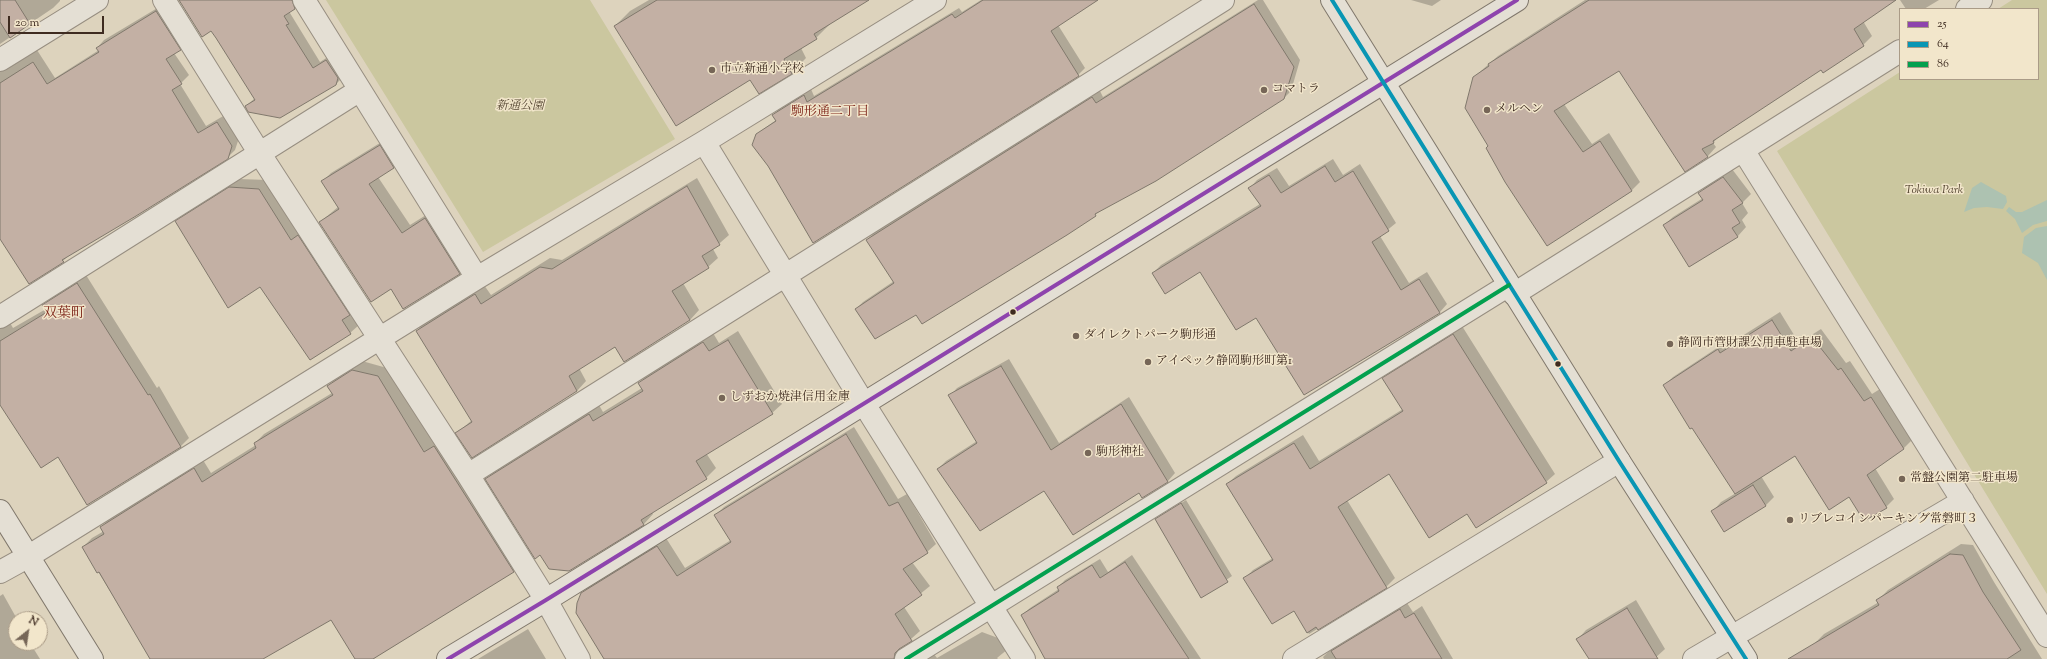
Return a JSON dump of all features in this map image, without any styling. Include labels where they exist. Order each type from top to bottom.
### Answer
[{"type":"street","points":[[0,60],[98,0]]},
{"type":"street","points":[[164,0],[260,154],[468,475],[546,600],[579,659]]},
{"type":"street","points":[[304,0],[477,278]]},
{"type":"street","points":[[0,572],[29,556],[477,278],[704,142],[935,0]]},
{"type":"street","points":[[468,475],[1223,0]]},
{"type":"street","points":[[1332,0],[1619,461],[1746,659]]},
{"type":"street","points":[[448,659],[864,404],[1517,0]]},
{"type":"street","points":[[1968,8],[1981,0]]},
{"type":"street","points":[[906,659],[1743,150],[1899,52]]},
{"type":"street","points":[[0,317],[360,90]]},
{"type":"street","points":[[704,142],[864,404],[1024,659]]},
{"type":"street","points":[[1743,150],[2047,636]]},
{"type":"street","points":[[1294,659],[1619,461]]},
{"type":"street","points":[[1694,659],[1963,501]]},
{"type":"street","points":[[0,511],[92,659]]},
{"type":"green space","name":"新通公園","points":[[326,0],[590,0],[675,139],[483,252]]},
{"type":"green space","name":"Tokiwa Park","points":[[2012,0],[2047,0],[2047,594],[1777,151],[1899,73],[1899,80],[2039,80],[2039,8],[2000,8]]},
{"type":"shaded area","points":[[1981,182],[2006,196],[2007,202],[2003,209],[1987,207],[1974,208],[1964,212],[1972,188]]},
{"type":"shaded area","points":[[2047,200],[2047,221],[2033,225],[2022,233],[2015,219],[2006,211],[2009,207],[2016,212],[2022,212]]},
{"type":"shaded area","points":[[2047,226],[2047,280],[2038,263],[2022,253],[2024,237],[2036,228]]},
{"type":"building","points":[[0,0],[15,0],[30,24],[10,38],[0,22]]},
{"type":"building","points":[[179,0],[292,0],[295,9],[284,16],[289,24],[286,25],[313,68],[326,60],[338,78],[336,85],[280,118],[248,112],[245,106],[255,100],[211,31],[202,37]]},
{"type":"building","name":"市立新通小学校","points":[[657,0],[869,0],[814,34],[817,39],[784,59],[792,74],[759,94],[750,80],[676,126],[614,26]]},
{"type":"building","points":[[983,0],[1098,0],[1051,31],[1079,76],[813,243],[768,166],[752,145],[756,134],[776,121],[772,115],[804,95],[807,102],[952,14],[955,18]]},
{"type":"building","points":[[1589,0],[1896,0],[1854,29],[1864,46],[1823,73],[1821,70],[1713,141],[1714,143],[1702,149],[1708,157],[1685,172],[1619,71],[1554,111],[1583,152],[1600,141],[1632,191],[1547,246],[1505,182],[1486,148],[1488,146],[1465,108],[1473,77],[1489,66],[1488,64]]},
{"type":"building","points":[[1254,4],[1294,67],[1284,99],[1156,181],[1095,214],[1096,216],[1067,235],[922,324],[916,315],[875,339],[855,309],[894,283],[866,240],[1092,97],[1096,103]]},
{"type":"building","points":[[156,11],[181,50],[166,59],[182,84],[172,90],[198,133],[217,122],[232,146],[228,159],[62,260],[64,262],[29,284],[0,239],[0,83],[33,62],[47,84],[99,52],[96,48]]},
{"type":"building","points":[[380,145],[394,168],[369,184],[402,233],[425,218],[460,274],[403,309],[391,289],[371,302],[319,222],[339,209],[321,181]]},
{"type":"building","points":[[1325,166],[1335,182],[1353,171],[1389,231],[1372,242],[1401,290],[1419,279],[1440,313],[1304,395],[1256,318],[1236,330],[1200,272],[1165,294],[1152,273],[1261,206],[1248,188],[1269,175],[1281,193]]},
{"type":"building","points":[[1723,177],[1743,203],[1732,210],[1740,223],[1732,228],[1738,237],[1689,267],[1663,225],[1703,200],[1698,193]]},
{"type":"building","points":[[687,186],[720,245],[702,256],[709,268],[672,291],[690,320],[624,362],[615,347],[569,376],[577,391],[472,458],[455,433],[472,422],[416,331],[475,294],[481,304],[540,267],[552,269]]},
{"type":"building","points":[[229,187],[259,189],[291,240],[298,235],[350,315],[342,320],[351,334],[310,360],[260,287],[228,308],[175,221]]},
{"type":"building","points":[[77,283],[148,395],[150,394],[181,447],[87,505],[58,457],[41,468],[0,405],[0,341],[47,312],[42,305]]},
{"type":"building","points":[[1772,320],[1791,351],[1812,337],[1838,370],[1841,368],[1864,401],[1871,397],[1904,449],[1867,475],[1887,508],[1864,521],[1849,497],[1829,510],[1795,456],[1735,494],[1692,428],[1690,429],[1663,385],[1718,349],[1720,353]]},
{"type":"building","points":[[1453,334],[1547,483],[1476,528],[1467,514],[1429,538],[1389,474],[1338,507],[1387,588],[1318,630],[1316,627],[1307,633],[1294,611],[1272,624],[1243,578],[1273,560],[1226,484],[1294,443],[1310,469],[1403,411],[1382,378]]},
{"type":"building","points":[[728,340],[773,414],[696,461],[707,479],[641,520],[644,525],[569,571],[549,569],[540,555],[535,559],[485,479],[589,414],[593,421],[643,391],[638,383],[703,342],[709,351]]},
{"type":"building","points":[[1001,366],[1051,450],[1121,404],[1168,482],[1142,498],[1139,493],[1073,535],[1044,491],[980,531],[937,469],[977,443],[948,395]]},
{"type":"building","points":[[352,370],[378,376],[424,452],[434,446],[514,572],[373,659],[355,659],[331,620],[263,659],[150,659],[99,572],[97,573],[82,547],[104,534],[100,527],[194,468],[202,482],[256,448],[254,443],[333,395],[327,386]]},
{"type":"building","points":[[846,434],[889,506],[898,502],[928,553],[903,569],[922,595],[895,614],[912,641],[895,653],[894,659],[604,659],[576,613],[577,603],[581,593],[657,546],[677,576],[731,542],[714,515]]},
{"type":"building","points":[[1753,485],[1766,506],[1724,532],[1711,511]]},
{"type":"building","points":[[1181,503],[1228,582],[1201,598],[1155,519]]},
{"type":"building","points":[[1950,554],[1963,555],[1983,592],[2021,650],[2007,659],[1788,659],[1879,605],[1876,600]]},
{"type":"building","points":[[1125,562],[1189,659],[1045,659],[1021,615],[1059,591],[1057,587],[1092,565],[1100,578]]},
{"type":"building","points":[[1627,608],[1658,659],[1589,659],[1576,639]]},
{"type":"building","points":[[1400,609],[1405,618],[1414,613],[1442,659],[1336,659],[1331,651]]},
{"type":"transit line","name":"64","points":[[1332,0],[1619,461],[1746,659]]},
{"type":"transit line","name":"25","points":[[448,659],[546,600],[1517,0]]},
{"type":"transit line","name":"86","points":[[906,659],[1509,285]]},
{"type":"place","name":"市立新通小学校","points":[[712,70]]},
{"type":"place","name":"コマトラ","points":[[1264,90]]},
{"type":"place","name":"メルヘン","points":[[1487,110]]},
{"type":"place","name":"ダイレクトパーク駒形通","points":[[1076,336]]},
{"type":"place","name":"静岡市管財課公用車駐車場","points":[[1670,344]]},
{"type":"place","name":"アイペック静岡駒形町第1","points":[[1148,362]]},
{"type":"place","name":"しずおか焼津信用金庫","points":[[722,398]]},
{"type":"place","name":"駒形神社","points":[[1088,453]]},
{"type":"place","name":"常盤公園第二駐車場","points":[[1902,479]]},
{"type":"place","name":"リブレコインパーキング常磐町３","points":[[1790,520]]},
{"type":"district","name":"駒形通二丁目","points":[[830,113]]},
{"type":"district","name":"双葉町","points":[[64,315]]}]
